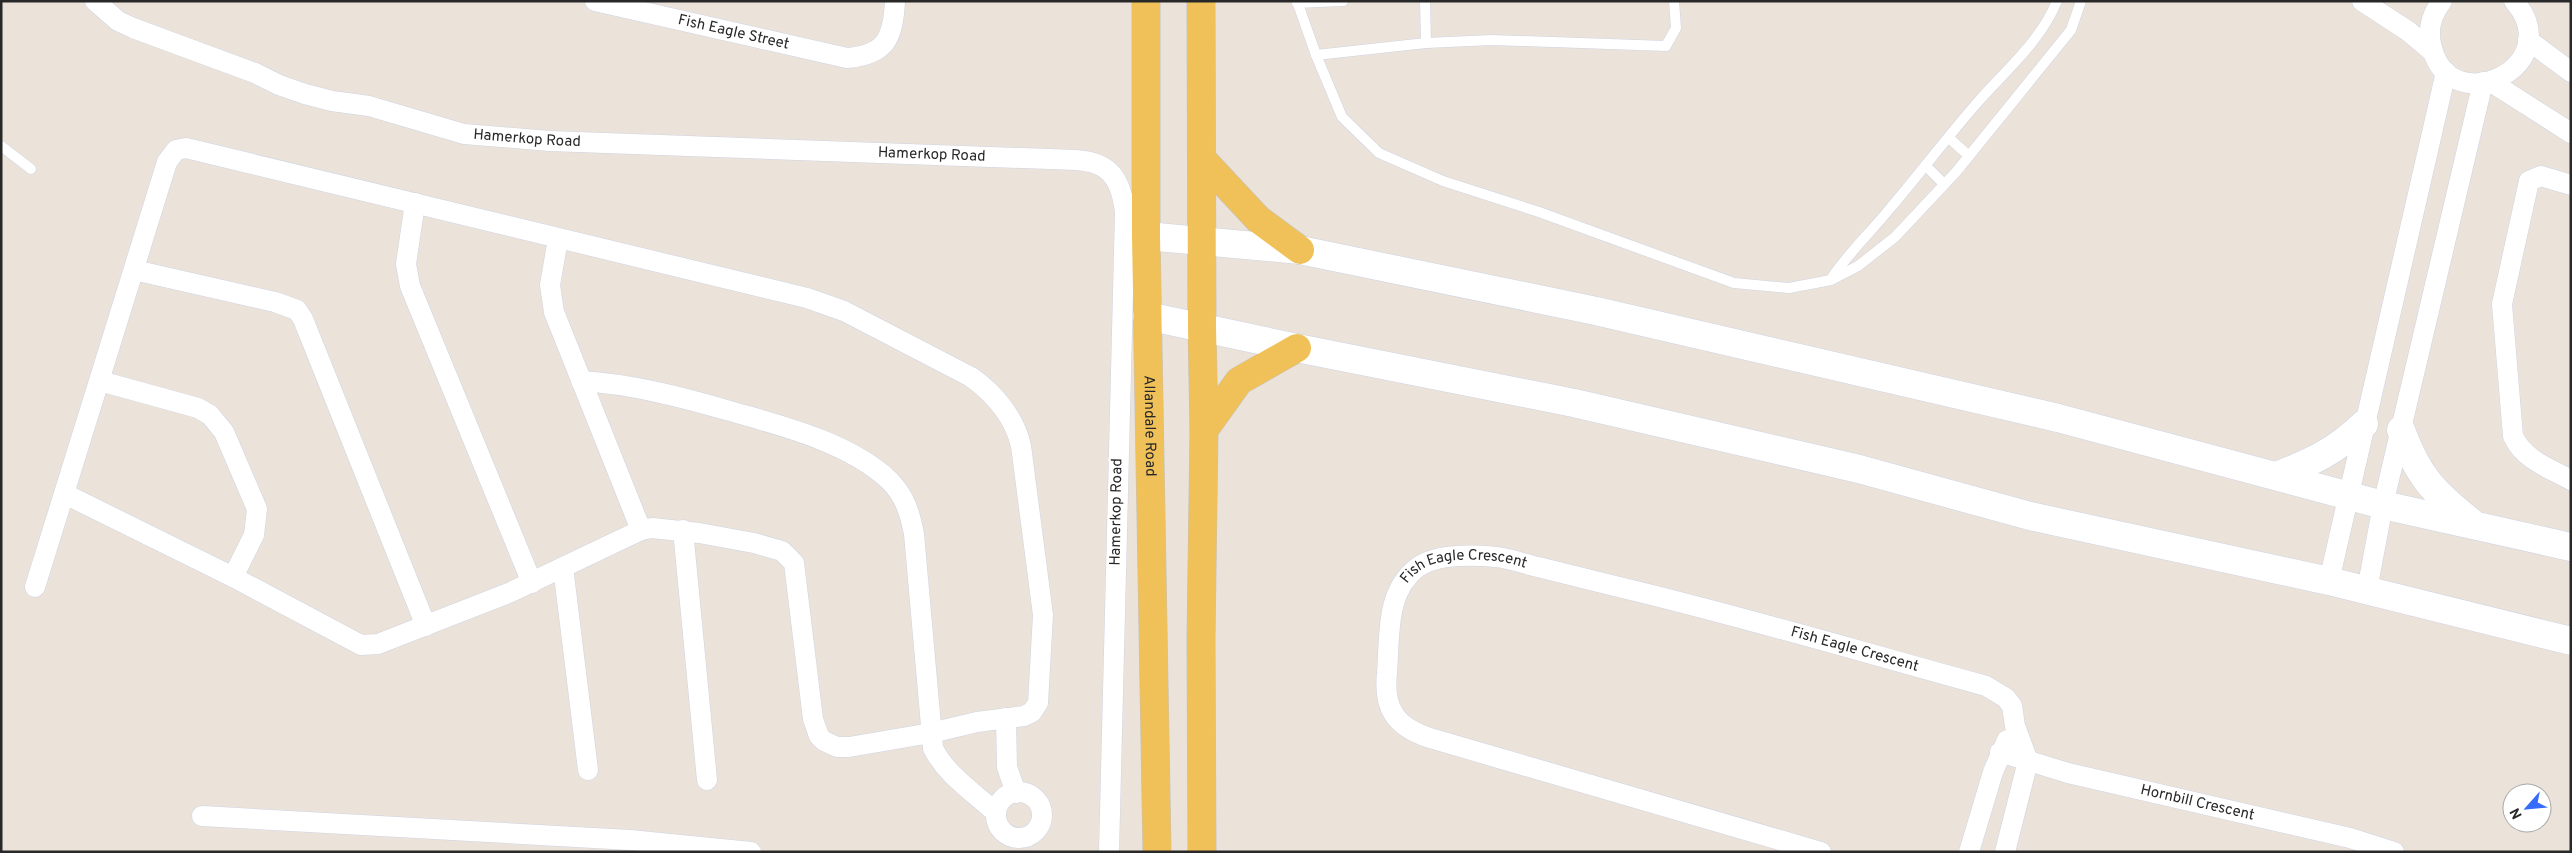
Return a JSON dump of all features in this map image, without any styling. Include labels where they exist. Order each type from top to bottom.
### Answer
[{"type":"main road","name":"Allandale Road","points":[[1146,1],[1147,316],[1158,852]]},
{"type":"main road","points":[[1201,1],[1204,430],[1201,639],[1202,852]]},
{"type":"main road","points":[[1202,159],[1243,206],[1300,250]]},
{"type":"main road","points":[[1204,430],[1239,381],[1296,348]]},
{"type":"street","name":"Hamerkop Road","points":[[95,1],[118,21],[255,73],[279,85],[332,101],[369,106],[464,134],[550,141],[1076,160],[1093,161],[1106,167],[1119,188],[1125,212],[1109,852]]},
{"type":"street","name":"Fish Eagle Street","points":[[595,1],[837,57],[860,57],[874,54],[888,38],[894,16],[895,1]]},
{"type":"street","points":[[2362,1],[2408,31],[2433,52],[2446,72],[2467,82],[2487,82],[2502,78],[2519,62],[2528,40],[2524,17],[2518,3]]},
{"type":"street","points":[[2433,52],[2430,29],[2433,17],[2442,1]]},
{"type":"street","points":[[2528,40],[2571,72]]},
{"type":"street","points":[[2329,581],[2446,72]]},
{"type":"street","points":[[2487,82],[2571,133]]},
{"type":"street","points":[[2367,590],[2383,504],[2487,82]]},
{"type":"street","points":[[35,586],[167,162],[172,153],[181,148],[825,303],[971,376],[990,393],[1010,417],[1017,428],[1020,439],[1043,615],[1038,703],[1028,714],[960,725],[930,733],[849,747],[837,747],[824,741],[819,736],[813,719],[798,578],[794,563],[790,556],[782,551],[754,544],[683,530],[659,528],[641,530],[532,583],[378,644],[361,645],[233,577],[65,494]]},
{"type":"street","points":[[2571,185],[2541,176],[2529,181],[2502,304],[2513,436],[2518,448],[2527,456],[2571,480]]},
{"type":"street","points":[[415,203],[406,264],[410,286],[532,583]]},
{"type":"street","points":[[1146,236],[1300,250],[1615,315],[2058,418],[2383,504],[2571,547]]},
{"type":"street","points":[[558,239],[551,280],[552,302],[581,382],[641,530]]},
{"type":"street","points":[[134,270],[275,302],[297,310],[303,319],[426,626]]},
{"type":"street","points":[[1147,316],[1296,348],[1584,405],[1859,469],[2030,516],[2329,581],[2571,641]]},
{"type":"street","points":[[100,381],[198,408],[210,415],[224,432],[256,509],[254,535],[233,577]]},
{"type":"street","points":[[581,382],[611,383],[660,392],[791,428],[837,448],[866,464],[888,480],[903,496],[910,512],[914,534],[930,733],[933,748],[939,759],[996,813]]},
{"type":"street","points":[[2276,476],[2314,461],[2345,443],[2364,424]]},
{"type":"street","points":[[2401,430],[2412,460],[2429,484],[2447,504],[2475,525]]},
{"type":"street","points":[[683,530],[707,780]]},
{"type":"street","name":"Fish Eagle Crescent","points":[[1821,852],[1430,738],[1405,728],[1395,718],[1390,705],[1386,683],[1393,604],[1397,591],[1405,579],[1420,566],[1438,560],[1464,556],[1498,557],[1677,601],[1986,686],[2009,702],[2014,714],[2015,726],[2028,761]]},
{"type":"street","points":[[563,567],[588,770]]},
{"type":"street","points":[[1006,718],[1007,767],[1016,793]]},
{"type":"street","points":[[1969,852],[2000,752],[2015,726]]},
{"type":"street","name":"Hornbill Crescent","points":[[2000,752],[2068,773],[2350,838],[2394,852]]},
{"type":"street","points":[[2005,852],[2028,761]]},
{"type":"street","points":[[1016,793],[1030,795],[1040,806],[1042,813],[1038,827],[1025,844],[1006,834],[997,821],[996,813],[1003,799],[1016,793]]},
{"type":"street","points":[[202,816],[630,840],[750,852]]},
{"type":"lane","points":[[1343,1],[1297,2],[1316,55],[1342,117],[1379,154],[1443,181],[1539,212],[1734,283],[1789,288],[1831,280],[1858,266],[1895,237],[1969,156],[2071,30],[2081,1]]},
{"type":"lane","points":[[1425,1],[1426,43]]},
{"type":"lane","points":[[1316,55],[1426,43],[1492,40],[1666,46],[1676,28],[1674,1]]},
{"type":"lane","points":[[1831,280],[1847,256],[2038,35],[2051,17],[2057,1]]},
{"type":"lane","points":[[1949,138],[1969,156]]},
{"type":"lane","points":[[1,146],[31,169]]},
{"type":"lane","points":[[1926,166],[1944,184]]}]
